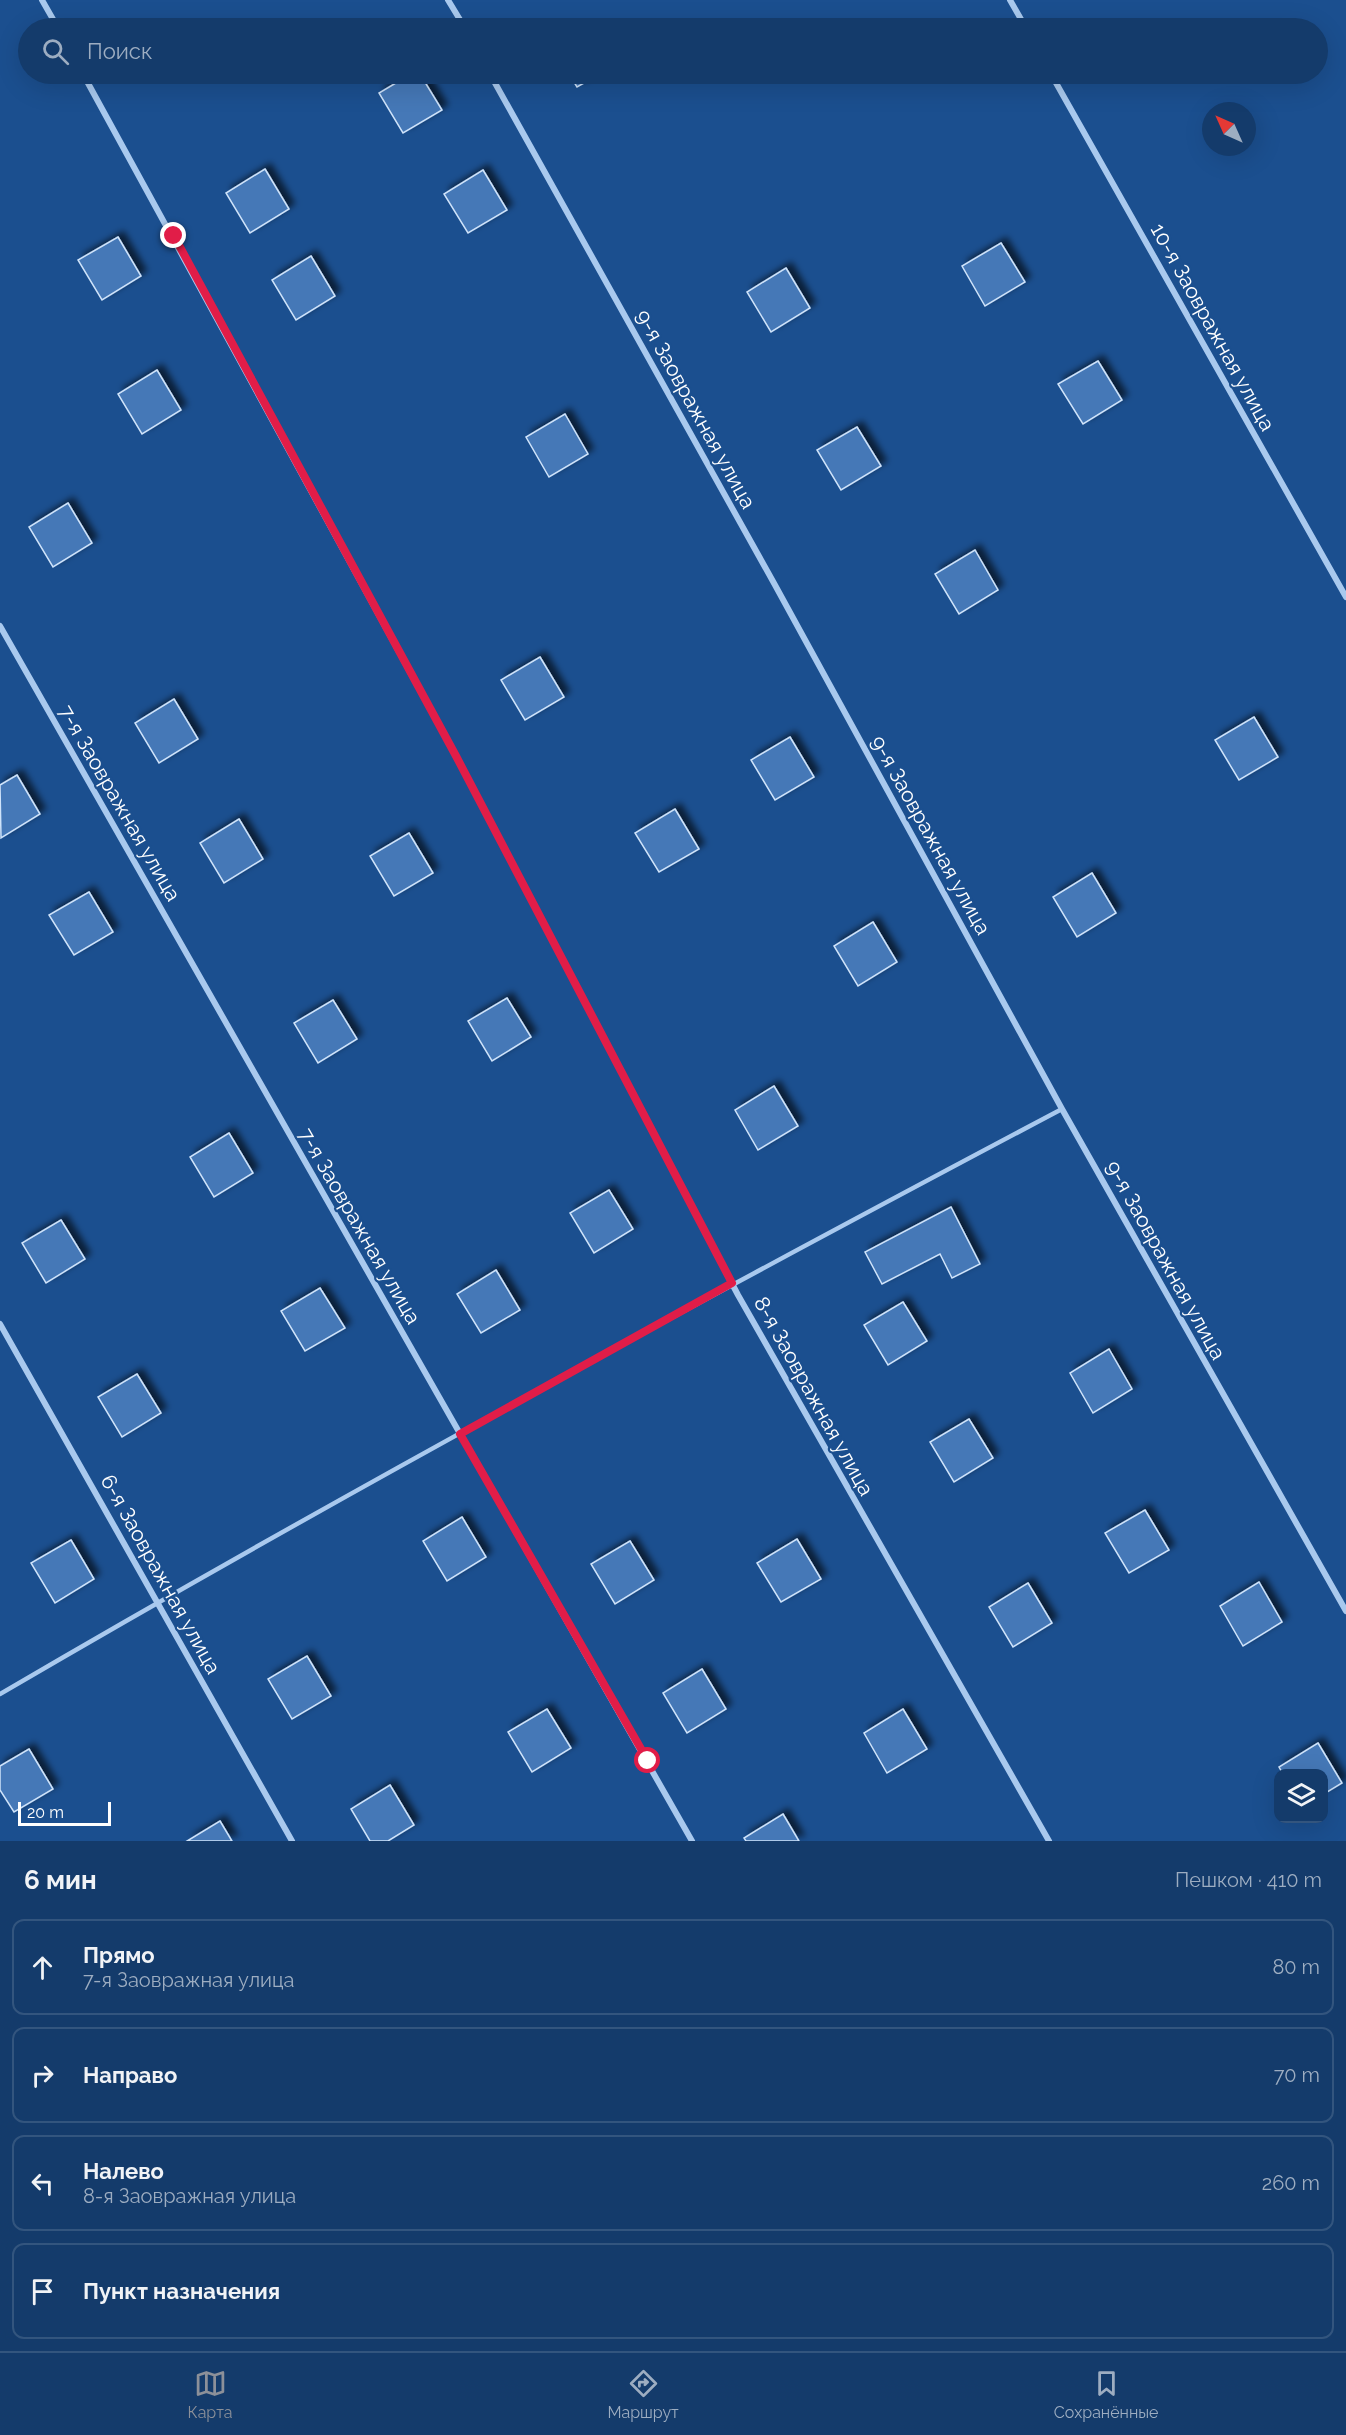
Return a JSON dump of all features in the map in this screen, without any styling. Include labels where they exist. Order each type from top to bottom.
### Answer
[{"type":"street","points":[[42,0],[52,18]]},
{"type":"street","points":[[448,0],[459,18]]},
{"type":"street","points":[[1010,0],[1020,18]]},
{"type":"street","name":"8-я Заовражная улица","points":[[88,84],[450,745],[732,1283],[899,1581],[1049,1841]]},
{"type":"street","name":"9-я Заовражная улица","points":[[496,84],[775,585],[1062,1110],[1346,1611]]},
{"type":"street","name":"10-я Заовражная улица","points":[[1057,84],[1346,597]]},
{"type":"street","name":"7-я Заовражная улица","points":[[0,626],[692,1841]]},
{"type":"street","name":"6-я Заовражная улица","points":[[0,1324],[292,1841]]},
{"type":"lane","points":[[0,1694],[157,1602],[732,1283],[1062,1110]]},
{"type":"building","points":[[394,84],[426,84],[442,110],[403,133],[379,93]]},
{"type":"building","points":[[265,169],[289,209],[250,233],[226,193]]},
{"type":"building","points":[[483,170],[507,210],[468,233],[444,194]]},
{"type":"building","points":[[118,237],[141,276],[102,300],[78,260]]},
{"type":"building","points":[[1001,243],[1025,282],[985,306],[962,266]]},
{"type":"building","points":[[311,256],[335,296],[296,320],[272,280]]},
{"type":"building","points":[[786,268],[810,308],[771,332],[747,292]]},
{"type":"building","points":[[1098,361],[1122,400],[1083,424],[1058,384]]},
{"type":"building","points":[[157,370],[181,410],[142,434],[118,394]]},
{"type":"building","points":[[565,414],[588,454],[549,477],[526,437]]},
{"type":"building","points":[[857,427],[881,466],[841,490],[817,450]]},
{"type":"building","points":[[68,503],[92,543],[53,567],[29,527]]},
{"type":"building","points":[[975,550],[998,590],[959,614],[935,574]]},
{"type":"building","points":[[540,657],[564,697],[525,720],[501,680]]},
{"type":"building","points":[[174,699],[198,739],[159,763],[135,723]]},
{"type":"building","points":[[1254,717],[1278,757],[1239,780],[1215,740]]},
{"type":"building","points":[[790,737],[814,777],[775,800],[751,760]]},
{"type":"building","points":[[17,775],[40,814],[1,838],[0,785]]},
{"type":"building","points":[[675,809],[699,849],[659,872],[635,833]]},
{"type":"building","points":[[239,819],[263,859],[224,883],[200,843]]},
{"type":"building","points":[[409,833],[433,873],[394,896],[370,856]]},
{"type":"building","points":[[1092,873],[1116,913],[1077,937],[1053,897]]},
{"type":"building","points":[[89,892],[113,932],[74,955],[49,915]]},
{"type":"building","points":[[873,922],[897,962],[858,986],[834,946]]},
{"type":"building","points":[[507,998],[531,1037],[492,1061],[468,1021]]},
{"type":"building","points":[[333,1000],[357,1039],[318,1063],[294,1023]]},
{"type":"building","points":[[774,1086],[798,1126],[758,1150],[735,1110]]},
{"type":"building","points":[[229,1133],[253,1173],[214,1197],[190,1157]]},
{"type":"building","points":[[609,1190],[633,1229],[594,1253],[570,1213]]},
{"type":"building","points":[[951,1207],[980,1264],[952,1278],[940,1254],[882,1284],[865,1252]]},
{"type":"building","points":[[61,1220],[85,1259],[46,1283],[22,1243]]},
{"type":"building","points":[[496,1270],[520,1310],[481,1333],[457,1294]]},
{"type":"building","points":[[320,1288],[345,1328],[305,1351],[281,1311]]},
{"type":"building","points":[[903,1302],[927,1341],[888,1365],[864,1325]]},
{"type":"building","points":[[1109,1349],[1132,1389],[1093,1413],[1070,1373]]},
{"type":"building","points":[[137,1374],[161,1413],[122,1437],[98,1397]]},
{"type":"building","points":[[969,1419],[993,1458],[954,1482],[930,1442]]},
{"type":"building","points":[[1145,1510],[1169,1550],[1129,1573],[1105,1533]]},
{"type":"building","points":[[462,1517],[486,1557],[447,1581],[423,1541]]},
{"type":"building","points":[[797,1539],[821,1579],[781,1602],[757,1563]]},
{"type":"building","points":[[71,1540],[94,1579],[55,1603],[31,1563]]},
{"type":"building","points":[[630,1541],[654,1580],[615,1604],[591,1564]]},
{"type":"building","points":[[1259,1582],[1282,1622],[1243,1646],[1220,1606]]},
{"type":"building","points":[[1028,1583],[1052,1623],[1013,1647],[989,1607]]},
{"type":"building","points":[[307,1656],[331,1696],[292,1719],[268,1679]]},
{"type":"building","points":[[702,1669],[726,1709],[687,1733],[663,1693]]},
{"type":"building","points":[[547,1709],[571,1748],[532,1772],[508,1732]]},
{"type":"building","points":[[903,1709],[927,1749],[887,1773],[864,1733]]},
{"type":"building","points":[[1318,1743],[1342,1783],[1328,1792],[1328,1769],[1280,1769],[1279,1767]]},
{"type":"building","points":[[29,1749],[53,1789],[14,1812],[0,1790],[0,1766]]},
{"type":"building","points":[[390,1785],[414,1825],[388,1841],[370,1841],[351,1809]]},
{"type":"building","points":[[783,1814],[799,1841],[746,1841],[744,1838]]},
{"type":"building","points":[[220,1821],[232,1841],[187,1841]]},
{"type":"route","points":[[174,236],[456,756],[732,1283],[460,1434],[648,1761]]}]
